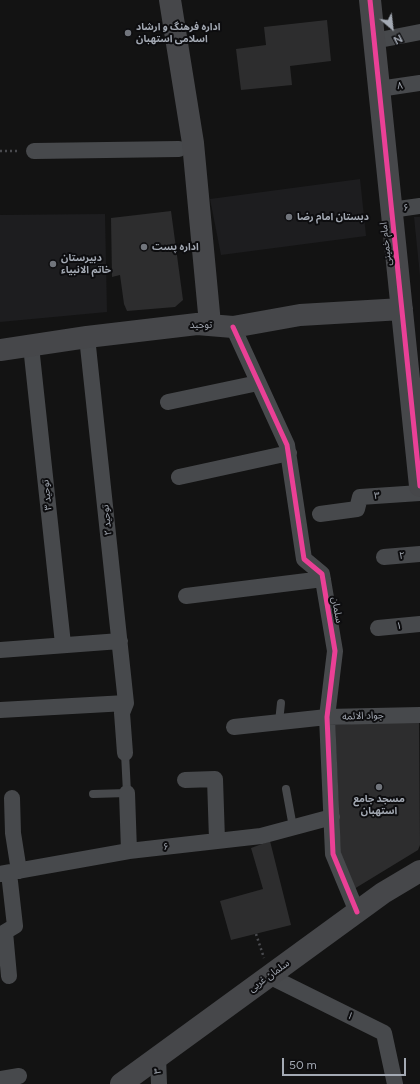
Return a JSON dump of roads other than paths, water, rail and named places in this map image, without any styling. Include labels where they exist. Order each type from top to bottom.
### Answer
[{"type":"street","points":[[155,0],[186,148]]},
{"type":"street","points":[[170,0],[204,324]]},
{"type":"street","name":"امام خمینی","points":[[370,0],[402,310],[414,374],[420,486]]},
{"type":"street","points":[[374,41],[420,32]]},
{"type":"street","name":"۸","points":[[379,89],[420,83]]},
{"type":"street","points":[[34,151],[186,148]]},
{"type":"street","name":"۶","points":[[392,210],[420,206]]},
{"type":"street","name":"توحید","points":[[0,350],[87,337],[204,324],[233,327],[300,315],[402,310]]},
{"type":"street","points":[[186,596],[323,579],[322,574],[304,559],[288,445],[233,327]]},
{"type":"street","name":"توحید ۲","points":[[87,337],[126,703],[122,713],[125,753]]},
{"type":"street","name":"توحید ۳","points":[[31,346],[63,644]]},
{"type":"street","points":[[168,402],[258,383]]},
{"type":"street","points":[[179,477],[289,453]]},
{"type":"street","name":"۳","points":[[320,514],[356,509],[360,497],[420,493]]},
{"type":"street","name":"۲","points":[[384,557],[420,554]]},
{"type":"street","name":"سلمان","points":[[323,579],[335,651],[327,718],[333,854],[357,912]]},
{"type":"street","name":"۱","points":[[378,628],[420,624]]},
{"type":"street","points":[[0,650],[63,644],[120,641]]},
{"type":"street","points":[[0,710],[126,703]]},
{"type":"street","name":"جواد الائمه","points":[[234,727],[327,718],[420,714]]},
{"type":"street","points":[[185,780],[215,779],[217,840]]},
{"type":"street","points":[[127,794],[129,851]]},
{"type":"street","points":[[9,976],[5,932],[15,926],[9,873],[13,833],[12,798]]},
{"type":"street","name":"۶","points":[[9,873],[129,851],[261,836],[332,817]]},
{"type":"street","name":"سلمان غربی","points":[[121,1084],[357,912],[420,871]]},
{"type":"street","name":"۱","points":[[269,976],[384,1034],[396,1084]]},
{"type":"street","name":"۳","points":[[158,1057],[159,1084]]},
{"type":"street","points":[[0,1079],[20,1076]]},
{"type":"lane","points":[[279,722],[281,703]]},
{"type":"lane","points":[[93,794],[127,794],[125,753]]},
{"type":"lane","points":[[286,789],[293,827]]},
{"type":"place","name":"اداره فرهنگ و ارشاد اسلامی استهبان","points":[[128,33]]},
{"type":"place","name":"دبستان امام رضا","points":[[289,217]]},
{"type":"place","name":"اداره پست","points":[[144,247]]},
{"type":"place","name":"دبیرستان خاتم الانبیاء","points":[[53,264]]},
{"type":"place","name":"مسجد جامع استهبان","points":[[379,787]]}]
